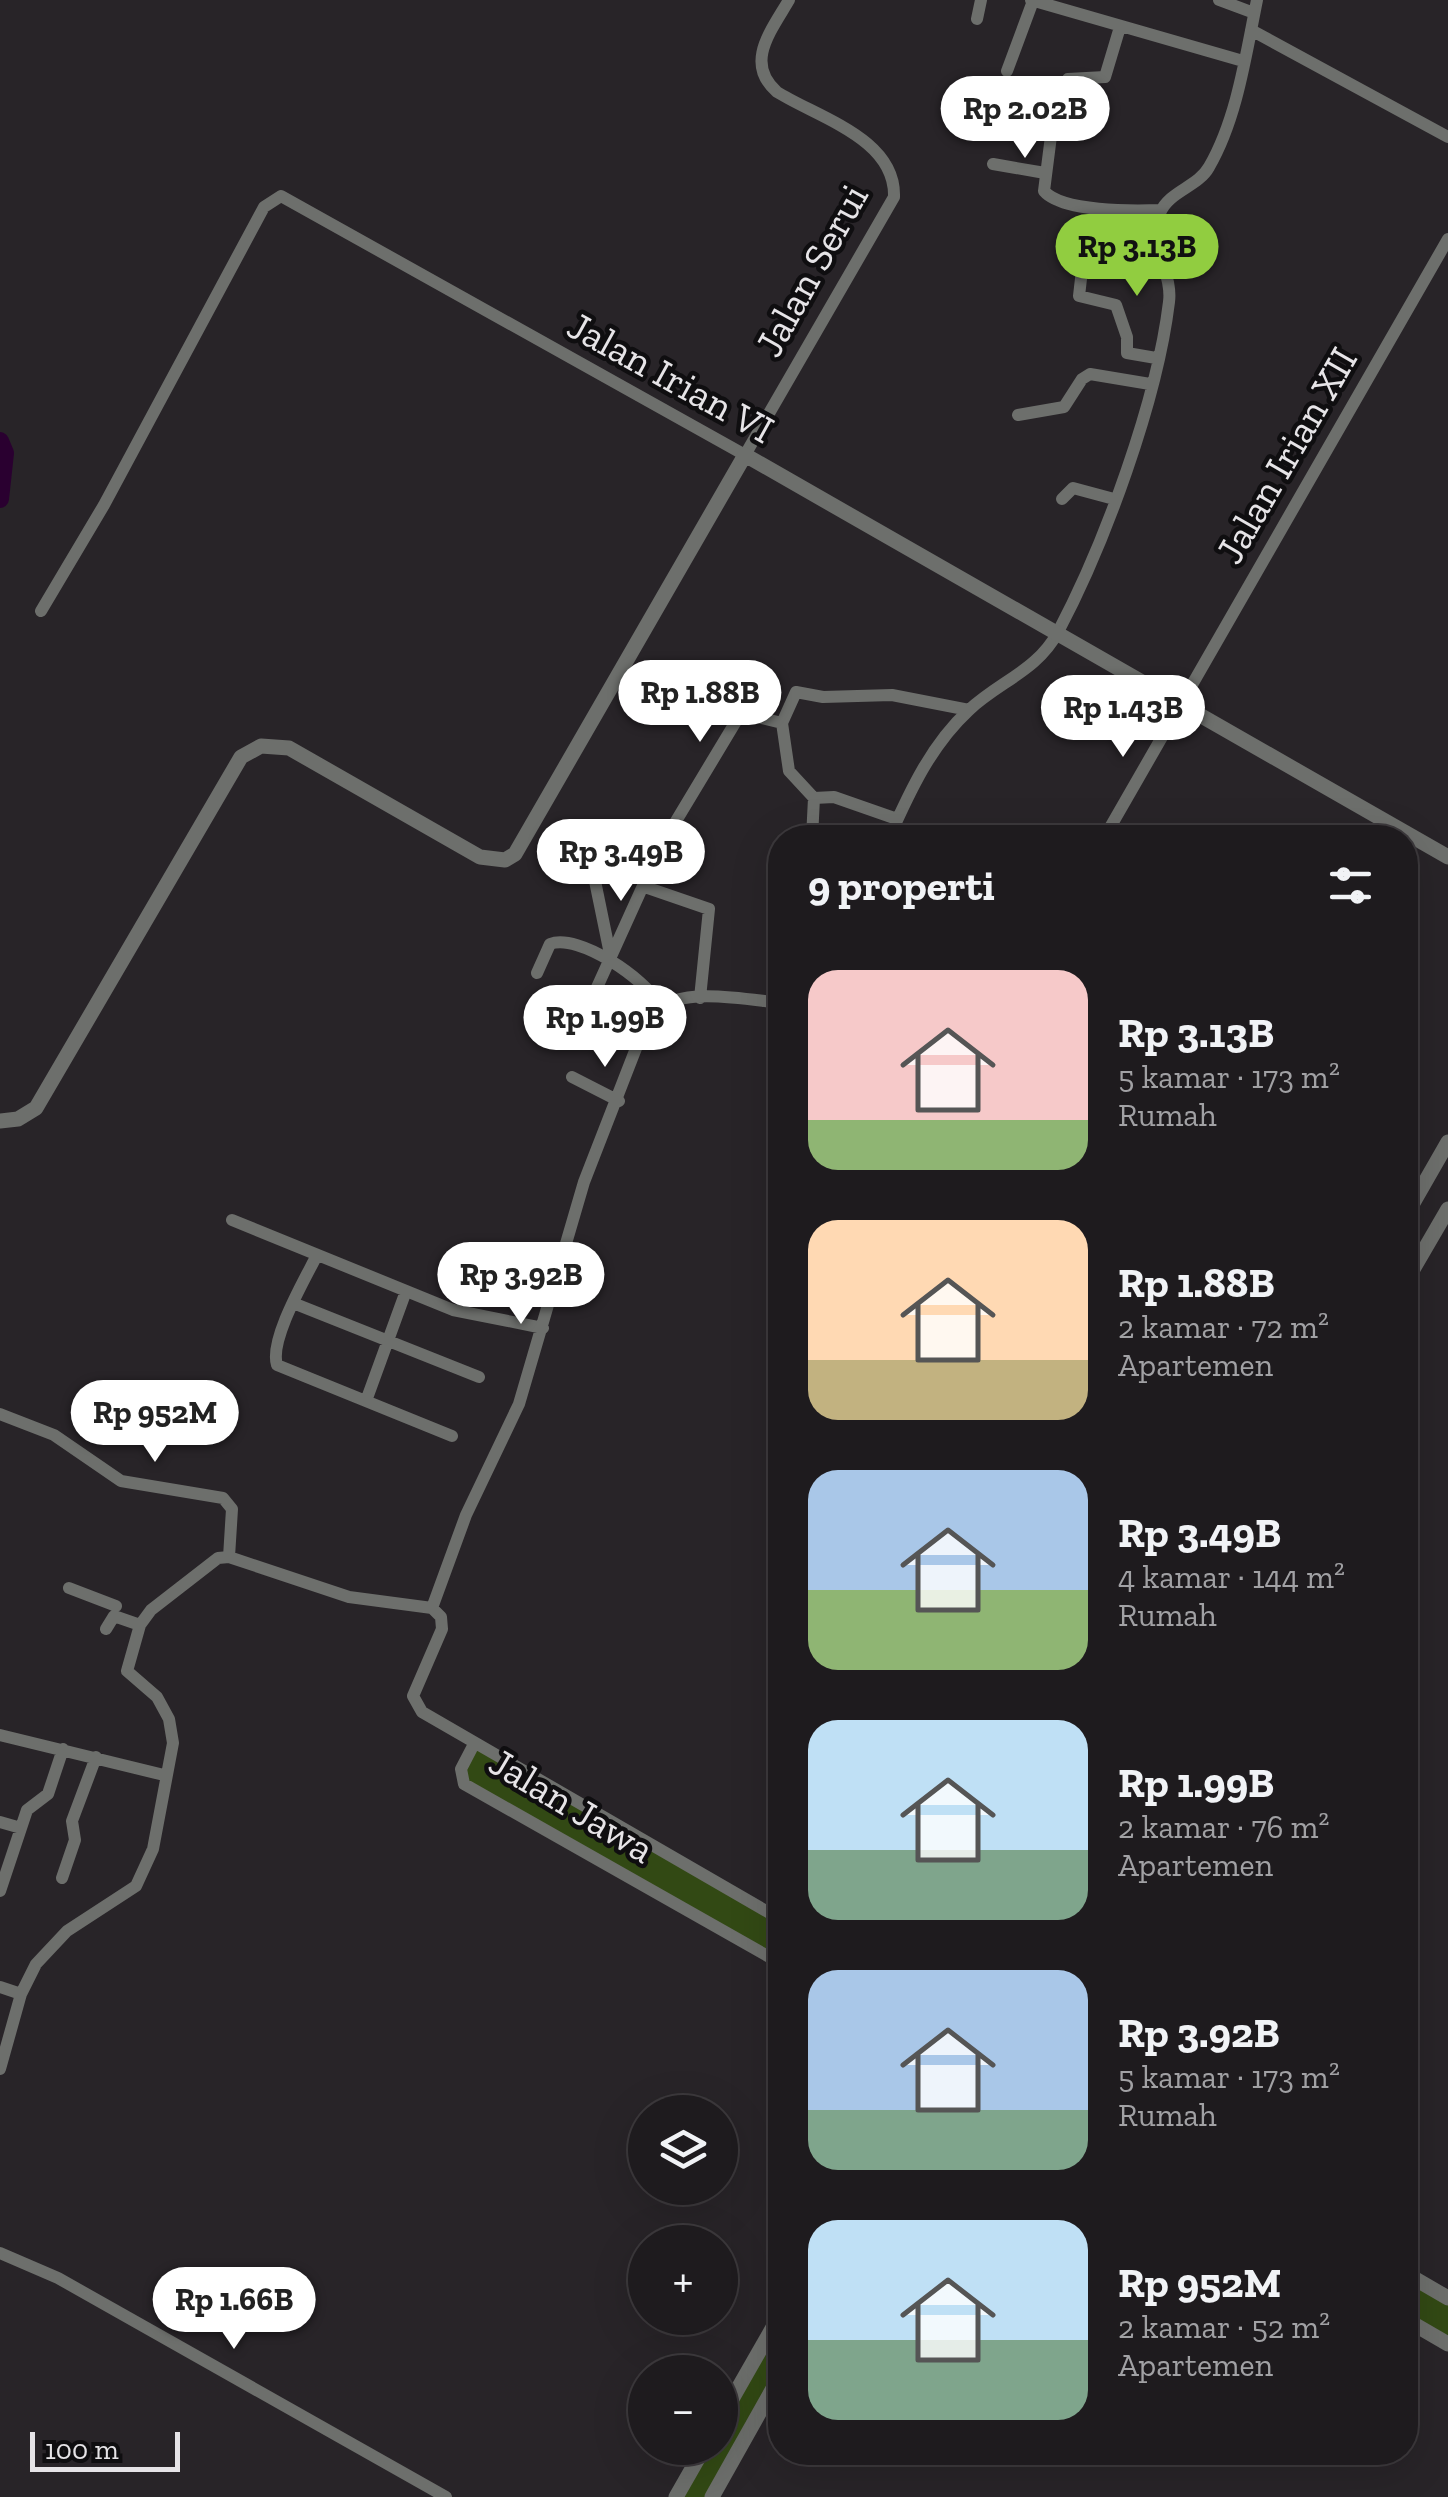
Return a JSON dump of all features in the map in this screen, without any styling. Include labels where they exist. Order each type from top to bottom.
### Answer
[{"type":"street","name":"Jalan Serui","points":[[744,455],[894,198],[892,176],[879,152],[777,92],[764,78],[760,54],[788,0]]},
{"type":"street","points":[[976,19],[981,0]]},
{"type":"street","points":[[1007,71],[1032,0],[1243,62]]},
{"type":"street","points":[[1120,26],[1106,75],[1068,79],[1044,191],[1050,197],[1104,210],[1160,210],[1210,167],[1243,62],[1256,7],[1219,0]]},
{"type":"street","points":[[1251,30],[1448,137]]},
{"type":"street","points":[[993,164],[1045,173]]},
{"type":"street","name":"Jalan Irian VI","points":[[41,611],[122,473],[264,208],[280,196],[1058,632],[1393,825]]},
{"type":"street","points":[[895,825],[930,756],[968,710],[1038,662],[1058,632],[1114,499],[1150,384],[1169,297],[1156,237],[1160,210]]},
{"type":"street","name":"Jalan Irian XII","points":[[1111,825],[1448,239]]},
{"type":"street","points":[[1082,270],[1080,296],[1116,304],[1127,336],[1127,352],[1156,358]]},
{"type":"street","points":[[1018,415],[1064,408],[1090,374],[1150,384]]},
{"type":"street","points":[[0,1121],[18,1119],[36,1108],[241,757],[251,750],[289,748],[480,857],[505,860],[515,854],[744,455]]},
{"type":"street","points":[[1062,499],[1071,488],[1114,499]]},
{"type":"street","points":[[574,1036],[670,828],[742,714],[752,670]]},
{"type":"street","points":[[813,825],[814,798],[790,770],[782,723],[796,692],[824,697],[892,695],[968,710]]},
{"type":"street","points":[[742,714],[782,723]]},
{"type":"street","points":[[814,798],[834,797],[897,820]]},
{"type":"street","name":"Jalan Irian VI","points":[[1418,839],[1448,856]]},
{"type":"street","points":[[596,860],[595,881],[609,957]]},
{"type":"street","points":[[645,887],[708,910],[700,998]]},
{"type":"street","points":[[537,972],[554,941],[609,957],[643,980],[659,1004]]},
{"type":"street","points":[[432,1608],[466,1515],[509,1430],[543,1328],[584,1182],[619,1101],[647,1020],[659,1004],[700,998],[768,1002]]},
{"type":"street","points":[[572,1077],[619,1101]]},
{"type":"street","points":[[1418,1194],[1448,1142]]},
{"type":"street","points":[[1418,1261],[1448,1210]]},
{"type":"street","points":[[232,1220],[453,1310],[543,1328]]},
{"type":"street","points":[[317,1255],[274,1357],[277,1365],[452,1436]]},
{"type":"street","points":[[366,1402],[406,1291]]},
{"type":"street","points":[[294,1303],[479,1377]]},
{"type":"street","points":[[0,1414],[54,1435],[121,1481],[229,1502],[229,1557]]},
{"type":"street","points":[[0,2068],[21,1994],[48,1950],[89,1914],[125,1896],[143,1876],[153,1849],[172,1742],[168,1719],[157,1697],[126,1671],[140,1626],[151,1610],[204,1565],[229,1557],[350,1597],[432,1608],[441,1617],[442,1630],[416,1684],[414,1704],[474,1744]]},
{"type":"street","points":[[68,1588],[115,1606],[140,1626]]},
{"type":"street","points":[[106,1629],[115,1606]]},
{"type":"street","points":[[0,1735],[164,1775]]},
{"type":"street","name":"Jalan Jawa","points":[[768,1911],[474,1744],[461,1769],[464,1784],[768,1956]]},
{"type":"street","points":[[1,1887],[27,1810],[48,1794],[63,1749]]},
{"type":"street","points":[[62,1878],[75,1840],[72,1821],[96,1757]]},
{"type":"street","points":[[0,1822],[21,1828]]},
{"type":"street","points":[[0,1987],[21,1994]]},
{"type":"street","points":[[0,2253],[58,2278],[446,2497]]},
{"type":"street","points":[[1418,2281],[1448,2298]]},
{"type":"street","points":[[1418,2327],[1448,2344]]},
{"type":"street","points":[[738,2388],[768,2336]]},
{"type":"street","points":[[712,2497],[768,2397]]},
{"type":"street","points":[[676,2497],[694,2465]]},
{"type":"green space","points":[[474,1744],[768,1911],[768,1956],[464,1784],[461,1769]]},
{"type":"green space","points":[[1418,2281],[1448,2298],[1448,2344],[1418,2327]]},
{"type":"green space","points":[[768,2336],[768,2397],[738,2451],[738,2388]]},
{"type":"green space","points":[[694,2465],[730,2465],[712,2497],[676,2497]]},
{"type":"waterway","points":[[0,441],[5,453],[0,499]]}]
